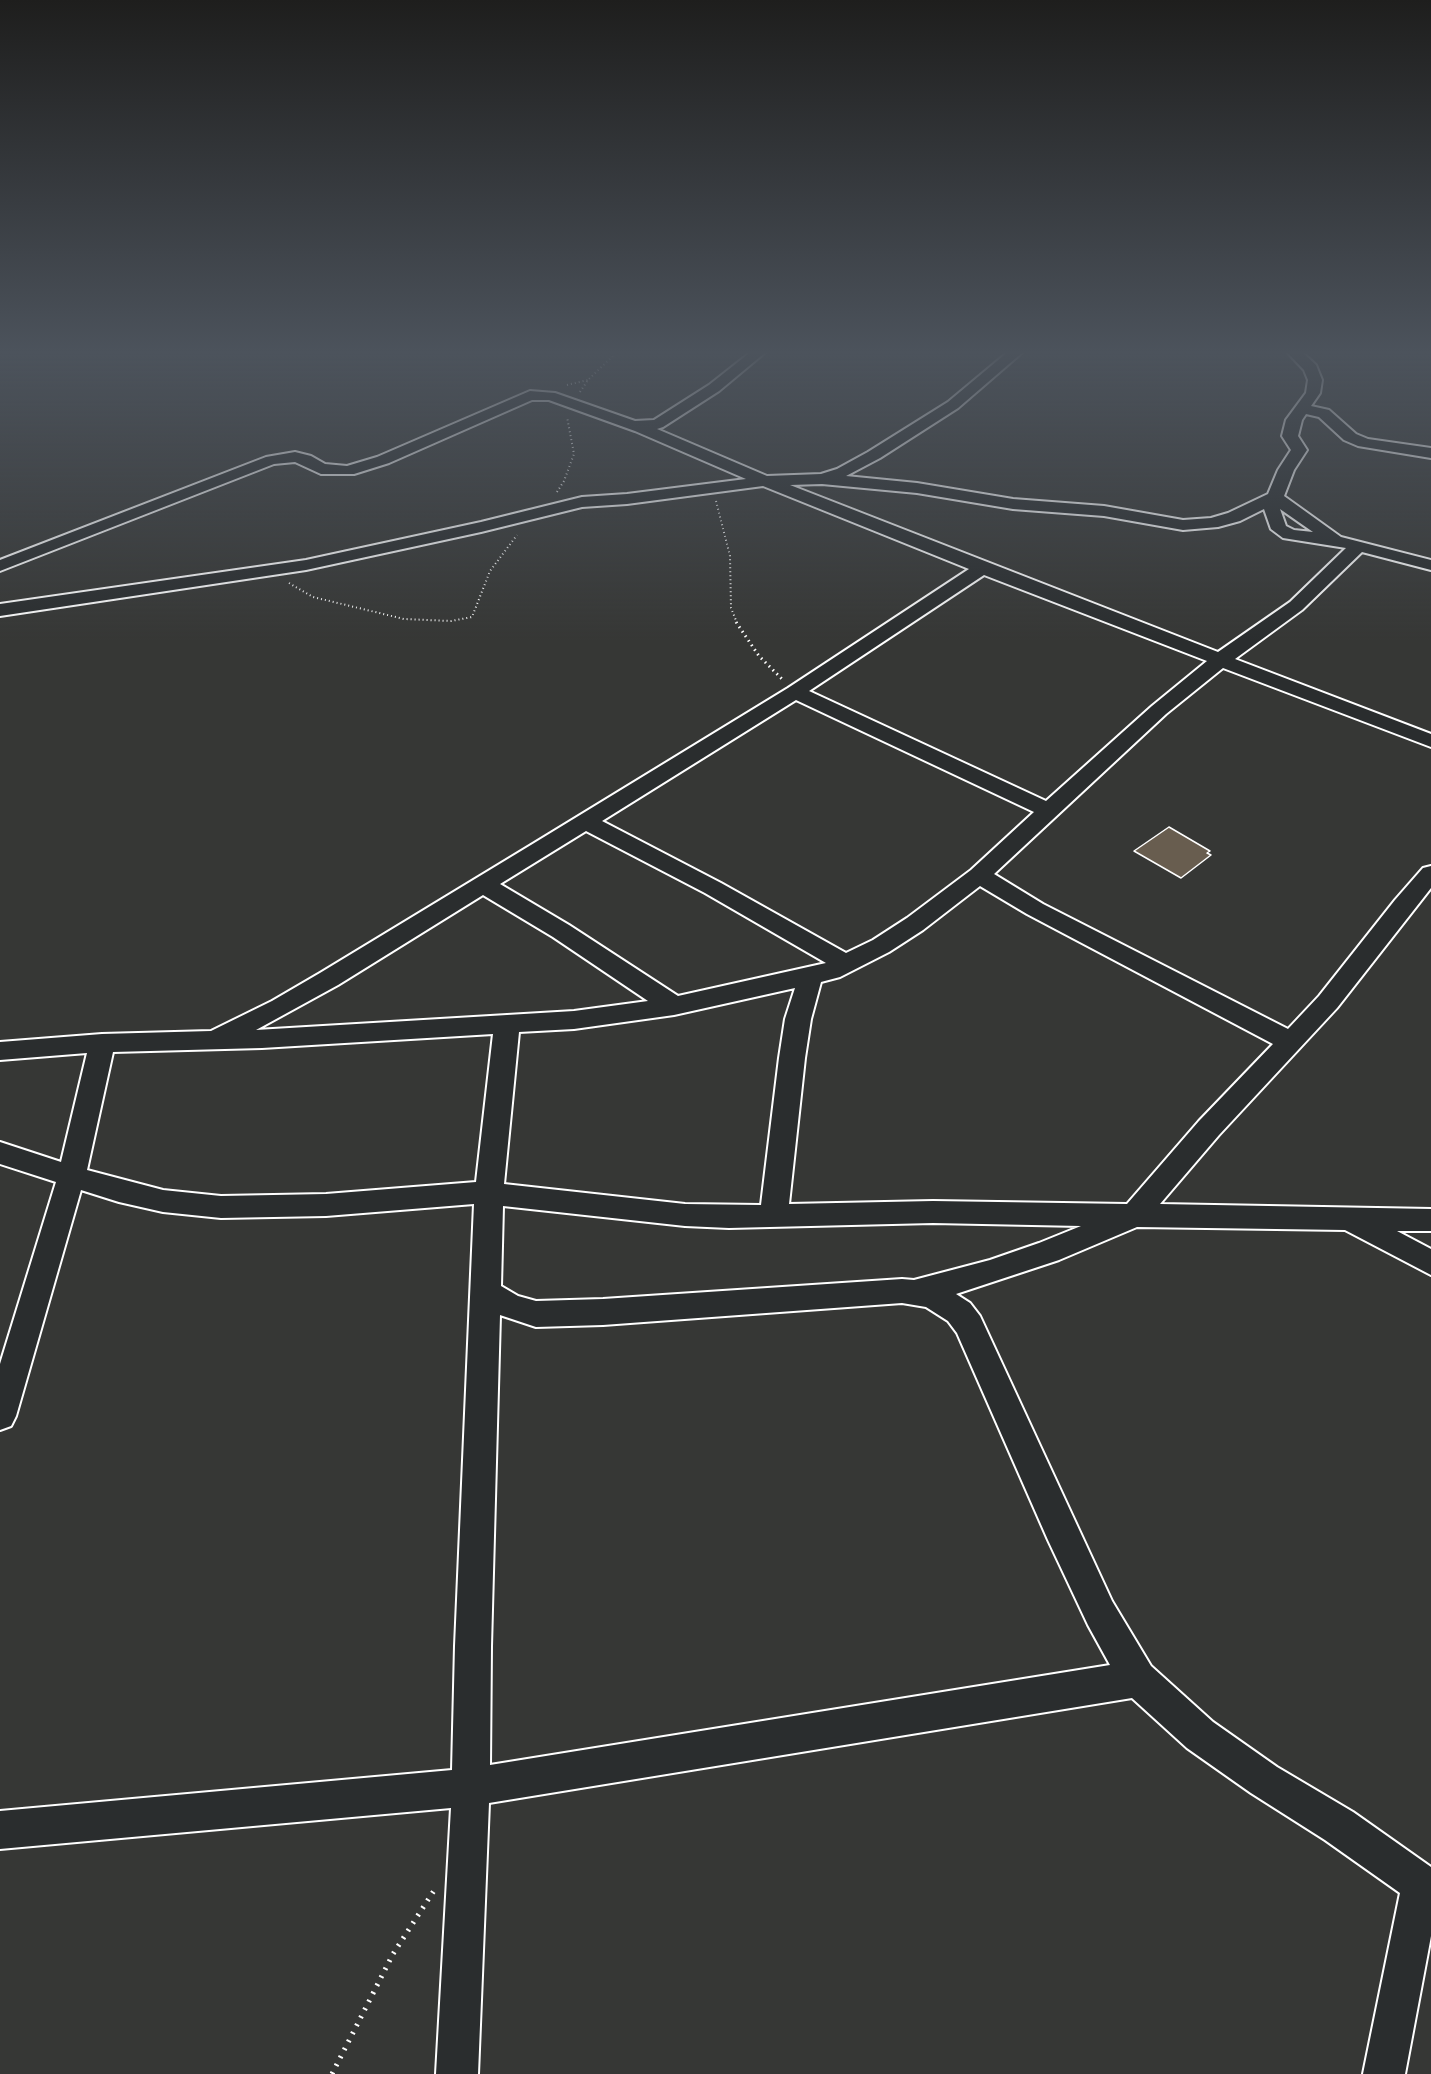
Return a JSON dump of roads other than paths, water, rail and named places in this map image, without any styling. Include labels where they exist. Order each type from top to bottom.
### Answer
[{"type":"street","points":[[0,566],[272,460],[295,457],[305,459],[321,469],[348,471],[383,460],[411,448]]},
{"type":"street","points":[[688,448],[982,568],[1431,741]]},
{"type":"street","points":[[822,480],[843,472],[885,448]]},
{"type":"street","points":[[1298,448],[1299,450],[1286,470],[1273,499],[1275,521],[1280,529],[1297,537],[1348,544],[1431,565]]},
{"type":"street","points":[[1396,448],[1431,453]]},
{"type":"street","points":[[0,610],[272,570],[582,502],[765,481],[822,480],[917,488],[1013,504],[1104,511],[1183,525],[1212,523],[1234,517],[1273,499]]},
{"type":"street","points":[[0,1051],[102,1043],[507,1026],[574,1020],[674,1006],[810,978],[846,964],[915,924],[979,875],[1159,710],[1219,661],[1296,606],[1348,544]]},
{"type":"street","points":[[213,1040],[280,1007],[329,979],[795,692],[982,568]]},
{"type":"street","points":[[795,692],[1049,811]]},
{"type":"street","points":[[585,821],[713,888],[846,964]]},
{"type":"street","points":[[486,1292],[509,1306],[536,1314],[566,1314],[886,1292],[916,1292],[990,1272],[1049,1252],[1133,1216],[1209,1128],[1328,1002],[1403,905],[1431,873]]},
{"type":"street","points":[[979,875],[1045,914],[1292,1042]]},
{"type":"street","points":[[482,884],[561,931],[674,1006]]},
{"type":"street","points":[[774,1216],[792,1058],[798,1019],[810,978]]},
{"type":"street","points":[[457,2074],[471,1787],[473,1646],[489,1193],[507,1026]]},
{"type":"street","points":[[1,1412],[72,1177],[102,1043]]},
{"type":"street","points":[[0,1154],[72,1177],[163,1201],[221,1207],[326,1205],[459,1193],[489,1193],[685,1215],[774,1216],[933,1212],[1431,1220]]},
{"type":"street","points":[[1347,1218],[1431,1263]]},
{"type":"street","points":[[916,1292],[946,1303],[959,1312],[969,1325],[1100,1613],[1138,1679],[1200,1735],[1264,1780],[1339,1826],[1426,1887],[1383,2074]]},
{"type":"street","points":[[0,1830],[471,1787],[1138,1679]]}]
